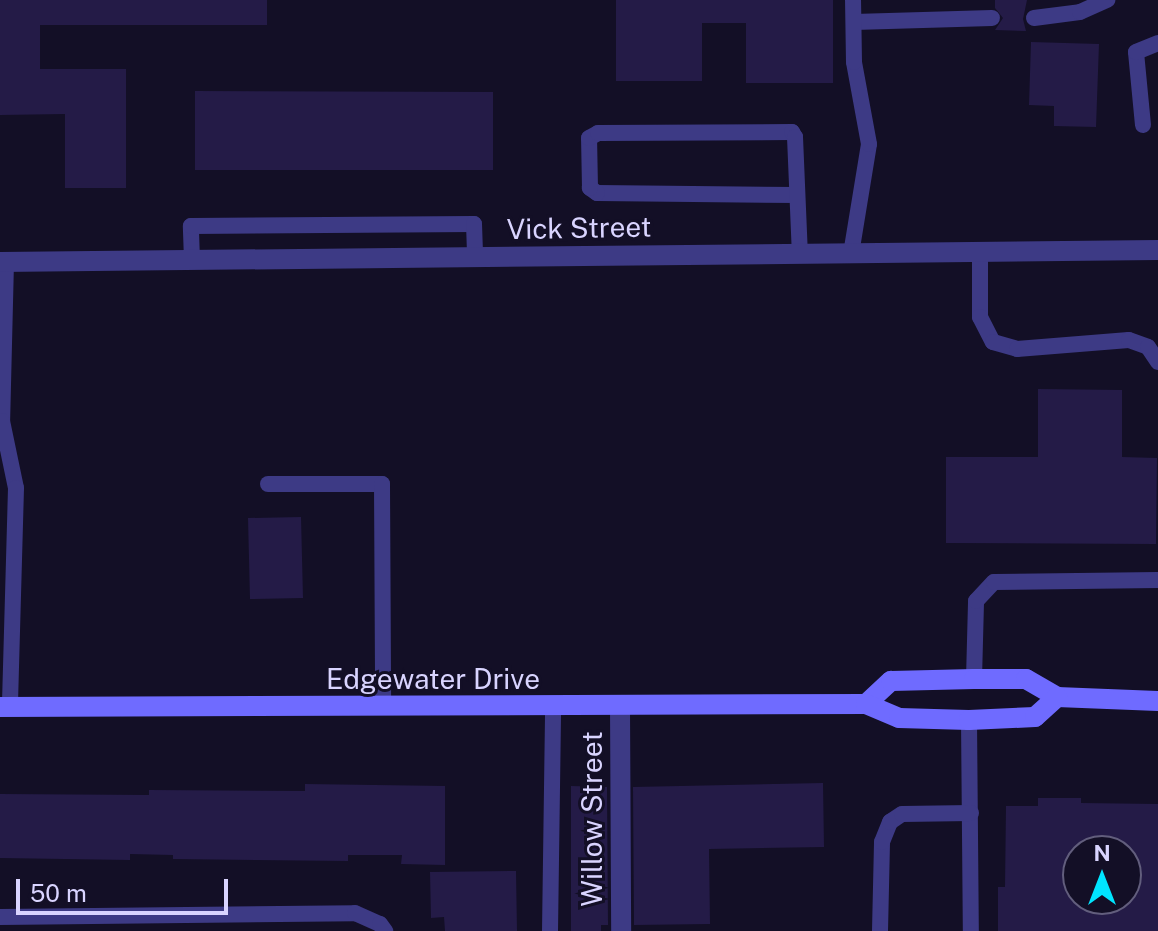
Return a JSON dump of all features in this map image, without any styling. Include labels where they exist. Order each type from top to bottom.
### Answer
[{"type":"street","name":"Vick Street","points":[[3,262],[1158,250]]},
{"type":"street","points":[[866,704],[891,681],[974,679],[1026,679],[1057,697],[1158,701]]},
{"type":"street","name":"Edgewater Drive","points":[[5,707],[866,704],[899,718],[969,720],[1035,717],[1057,697]]},
{"type":"street","name":"Willow Street","points":[[620,707],[621,931]]},
{"type":"lane","points":[[851,254],[857,196],[869,144],[854,62],[853,0]]},
{"type":"lane","points":[[1034,18],[1080,12],[1107,0]]},
{"type":"lane","points":[[854,22],[992,18]]},
{"type":"lane","points":[[1143,125],[1136,52],[1158,43]]},
{"type":"lane","points":[[797,195],[597,193],[590,188],[589,138],[598,133],[792,132],[797,195],[800,254]]},
{"type":"lane","points":[[192,260],[191,226],[474,224],[475,257]]},
{"type":"lane","points":[[980,252],[980,317],[993,342],[1017,349],[1129,340],[1148,347],[1158,362]]},
{"type":"lane","points":[[3,262],[1,422],[16,488],[6,623],[5,707]]},
{"type":"lane","points":[[268,484],[382,484],[383,707]]},
{"type":"lane","points":[[974,679],[976,601],[994,582],[1158,580]]},
{"type":"lane","points":[[550,931],[553,707]]},
{"type":"lane","points":[[969,720],[971,931]]},
{"type":"lane","points":[[880,931],[882,842],[890,822],[902,814],[971,813]]},
{"type":"lane","points":[[0,917],[355,913],[380,924],[385,931]]},
{"type":"building","points":[[0,0],[267,0],[267,25],[40,25],[40,69],[126,69],[126,188],[65,188],[65,114],[0,115]]},
{"type":"building","points":[[616,0],[833,0],[833,83],[746,83],[746,23],[702,23],[702,81],[616,81]]},
{"type":"building","points":[[995,0],[1027,0],[1023,19],[1026,31],[995,30],[1003,18],[995,8]]},
{"type":"building","points":[[1031,42],[1099,44],[1096,127],[1054,126],[1054,106],[1029,105]]},
{"type":"building","points":[[195,91],[493,92],[493,170],[195,170]]},
{"type":"building","points":[[1038,389],[1122,390],[1122,457],[1157,458],[1156,544],[946,543],[946,457],[1038,457]]},
{"type":"building","points":[[301,517],[303,598],[250,599],[248,518]]},
{"type":"building","points":[[823,783],[824,847],[709,849],[710,924],[634,925],[633,787]]},
{"type":"building","points":[[305,784],[445,786],[445,865],[401,864],[402,855],[348,855],[348,861],[173,859],[173,855],[130,854],[130,860],[0,858],[0,794],[149,795],[149,790],[305,791]]},
{"type":"building","points":[[571,786],[607,787],[608,925],[601,925],[601,931],[571,931]]},
{"type":"building","points":[[1038,798],[1081,798],[1081,803],[1158,804],[1158,931],[998,931],[998,887],[1005,887],[1006,806],[1038,806]]},
{"type":"building","points":[[516,871],[517,931],[445,931],[444,917],[431,918],[430,872]]}]
